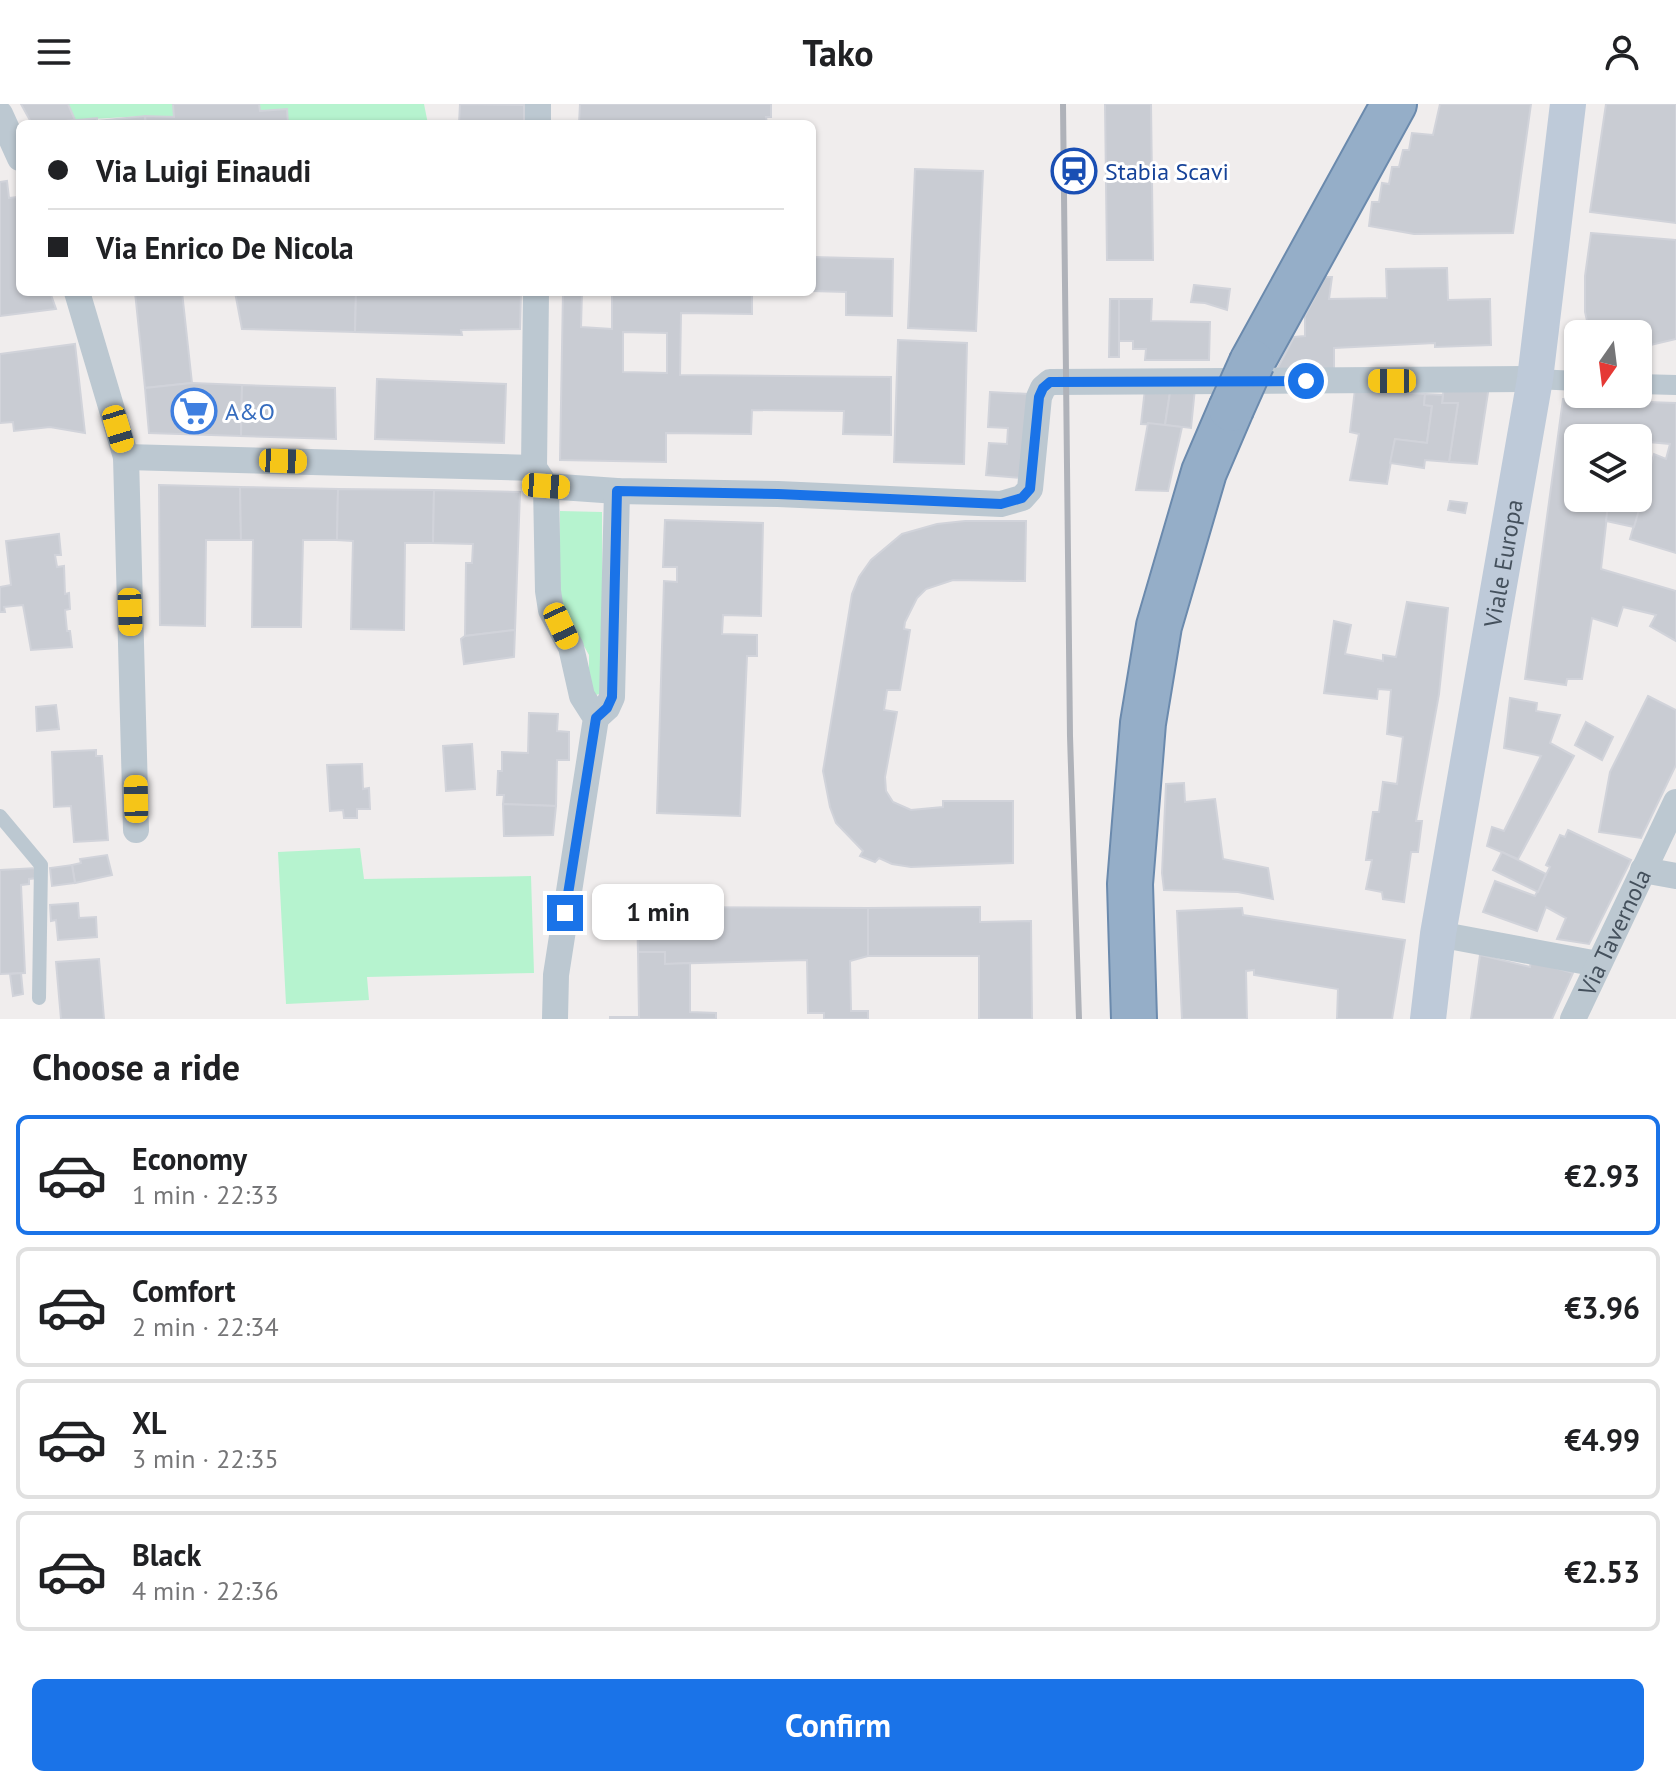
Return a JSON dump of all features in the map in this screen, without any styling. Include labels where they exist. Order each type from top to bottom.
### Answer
[{"type":"highway","points":[[1134,1019],[1130,884],[1143,723],[1159,626],[1181,546],[1204,472],[1252,362],[1394,104]]},
{"type":"main road","name":"Viale Europa","points":[[1428,1019],[1438,934],[1535,379],[1568,104]]},
{"type":"street","points":[[0,114],[16,149]]},
{"type":"street","points":[[78,296],[126,457],[136,830]]},
{"type":"street","points":[[536,296],[540,477],[548,591],[551,610],[571,647],[582,696],[596,718]]},
{"type":"street","points":[[126,457],[540,477],[617,491],[778,494],[1001,504],[1022,498],[1030,489],[1039,397],[1050,382],[1564,380]]},
{"type":"street","points":[[1652,384],[1676,385]]},
{"type":"street","points":[[555,1019],[556,975],[596,718],[607,708],[612,697],[617,491]]},
{"type":"street","name":"Via Tavernola","points":[[1573,1019],[1676,802]]},
{"type":"street","points":[[1643,870],[1676,876]]},
{"type":"street","points":[[1438,934],[1598,964]]},
{"type":"lane","points":[[0,816],[41,865],[39,998]]},
{"type":"green space","points":[[67,104],[424,104],[427,120],[144,120],[144,116],[75,120]]},
{"type":"green space","points":[[560,511],[602,512],[603,693],[592,696],[589,692],[589,655],[565,612],[559,591]]},
{"type":"green space","points":[[360,848],[364,879],[531,876],[534,973],[367,977],[369,1000],[286,1004],[278,852]]},
{"type":"building","points":[[21,104],[68,104],[75,120],[30,120]]},
{"type":"building","points":[[173,104],[259,104],[260,111],[287,109],[288,120],[146,120],[145,116],[174,117]]},
{"type":"building","points":[[460,104],[524,105],[524,120],[459,120]]},
{"type":"building","points":[[580,104],[771,104],[771,117],[766,117],[766,120],[579,120]]},
{"type":"building","points":[[1105,104],[1151,104],[1153,260],[1107,260]]},
{"type":"building","points":[[1440,104],[1531,104],[1513,233],[1414,234],[1369,226],[1372,202],[1379,202],[1382,183],[1389,184],[1392,167],[1399,167],[1403,150],[1409,150],[1412,133],[1433,135]]},
{"type":"building","points":[[1606,104],[1676,104],[1676,223],[1590,212]]},
{"type":"building","points":[[145,116],[145,120],[107,120]]},
{"type":"building","points":[[915,169],[983,171],[976,331],[908,328]]},
{"type":"building","points":[[7,181],[9,198],[16,197],[16,296],[51,296],[56,309],[0,316],[0,182]]},
{"type":"building","points":[[1591,233],[1676,240],[1676,339],[1652,345],[1652,320],[1587,320],[1585,276]]},
{"type":"building","points":[[816,257],[893,259],[892,316],[846,315],[846,292],[816,291]]},
{"type":"building","points":[[1447,268],[1448,300],[1490,299],[1491,345],[1435,347],[1435,343],[1334,348],[1334,373],[1274,375],[1294,337],[1305,336],[1305,316],[1325,277],[1332,277],[1329,299],[1387,298],[1386,269]]},
{"type":"building","points":[[1194,285],[1230,289],[1227,310],[1191,302]]},
{"type":"building","points":[[135,296],[182,296],[192,383],[145,388]]},
{"type":"building","points":[[236,296],[356,296],[355,332],[242,329]]},
{"type":"building","points":[[356,296],[521,296],[520,329],[461,330],[462,335],[355,332]]},
{"type":"building","points":[[563,296],[582,296],[581,327],[612,329],[612,296],[752,296],[752,314],[681,313],[680,375],[891,377],[891,435],[843,434],[844,411],[752,410],[751,434],[666,433],[666,462],[560,460]],"holes":[[[623,332],[667,333],[667,373],[623,372]]]},
{"type":"building","points":[[1110,299],[1119,299],[1119,357],[1109,357]]},
{"type":"building","points":[[1119,299],[1152,299],[1151,321],[1210,322],[1209,360],[1145,360],[1146,349],[1133,349],[1133,341],[1119,341]]},
{"type":"building","points":[[898,340],[967,343],[964,464],[894,462]]},
{"type":"building","points":[[75,344],[85,433],[50,427],[14,431],[13,422],[0,423],[0,354]]},
{"type":"building","points":[[377,379],[506,384],[504,443],[375,439]]},
{"type":"building","name":"A&O","points":[[192,383],[242,385],[241,436],[149,433],[145,388]]},
{"type":"building","points":[[242,385],[335,388],[336,439],[241,436]]},
{"type":"building","points":[[1171,386],[1165,425],[1141,424],[1145,389]]},
{"type":"building","points":[[1171,386],[1195,388],[1191,428],[1165,425]]},
{"type":"building","points":[[1489,386],[1477,464],[1449,462],[1458,403],[1442,403],[1444,387]]},
{"type":"building","points":[[1355,389],[1425,394],[1424,405],[1432,406],[1427,443],[1395,439],[1387,484],[1350,480],[1359,434],[1350,432]]},
{"type":"building","points":[[990,392],[1028,394],[1022,478],[986,475],[989,443],[1007,444],[1008,428],[988,427]]},
{"type":"building","points":[[1425,394],[1443,395],[1442,403],[1458,403],[1449,462],[1425,460],[1424,468],[1390,463],[1395,439],[1427,443],[1432,406],[1424,405]]},
{"type":"building","points":[[1563,399],[1564,408],[1652,408],[1652,402],[1676,403],[1676,553],[1630,539],[1638,512],[1652,512],[1654,454],[1666,459],[1670,444],[1652,442],[1652,424],[1564,424],[1564,512],[1607,512],[1601,569],[1676,591],[1676,641],[1650,626],[1656,615],[1623,607],[1617,626],[1592,618],[1582,679],[1567,679],[1566,685],[1525,679]]},
{"type":"building","points":[[1148,423],[1182,427],[1168,491],[1136,490]]},
{"type":"building","points":[[159,485],[240,487],[241,540],[206,540],[205,626],[160,625]]},
{"type":"building","points":[[240,487],[338,489],[337,540],[303,540],[301,627],[252,627],[253,540],[241,540]]},
{"type":"building","points":[[338,489],[434,490],[433,543],[405,543],[404,630],[351,629],[353,541],[337,540]]},
{"type":"building","points":[[434,490],[520,492],[515,630],[465,636],[466,563],[472,563],[473,544],[433,543]]},
{"type":"building","points":[[1450,501],[1467,503],[1465,513],[1448,510]]},
{"type":"building","points":[[1607,512],[1638,512],[1634,527],[1606,521]]},
{"type":"building","points":[[665,520],[763,523],[761,616],[723,615],[722,634],[757,635],[757,656],[747,656],[740,816],[657,813],[664,581],[677,582],[677,567],[663,567]]},
{"type":"building","points":[[1026,521],[1025,581],[953,580],[926,589],[917,598],[905,622],[904,629],[910,630],[900,690],[887,690],[884,710],[897,712],[885,777],[886,791],[893,802],[911,810],[943,807],[943,801],[1013,801],[1013,863],[911,867],[879,858],[875,862],[860,856],[863,851],[836,823],[823,771],[852,594],[871,560],[902,534],[937,524]]},
{"type":"building","points":[[59,534],[61,555],[55,555],[57,567],[64,566],[65,594],[69,593],[70,609],[65,610],[72,647],[31,650],[23,605],[4,607],[5,612],[0,612],[0,587],[11,585],[6,541]]},
{"type":"building","points":[[1407,602],[1448,608],[1439,694],[1416,821],[1422,821],[1418,852],[1411,852],[1404,902],[1383,899],[1382,892],[1366,889],[1372,860],[1366,860],[1373,812],[1379,812],[1383,782],[1397,784],[1403,737],[1387,734],[1391,690],[1378,689],[1377,699],[1324,693],[1334,621],[1351,625],[1345,654],[1383,661],[1383,655],[1396,657]]},
{"type":"building","points":[[515,630],[514,657],[464,664],[461,639],[465,636]]},
{"type":"building","points":[[1648,696],[1676,710],[1676,765],[1641,838],[1599,832],[1610,772]]},
{"type":"building","points":[[1510,698],[1537,703],[1536,711],[1560,715],[1550,743],[1574,756],[1518,859],[1487,846],[1492,827],[1504,831],[1541,756],[1504,748]]},
{"type":"building","points":[[56,705],[59,729],[37,731],[36,707]]},
{"type":"building","points":[[529,713],[558,714],[557,731],[569,732],[569,760],[557,760],[556,806],[503,804],[504,795],[497,795],[502,752],[528,753]]},
{"type":"building","points":[[1586,722],[1613,737],[1602,760],[1575,745]]},
{"type":"building","points":[[472,744],[475,789],[446,791],[443,746]]},
{"type":"building","points":[[96,750],[96,756],[102,756],[108,840],[74,842],[71,806],[54,807],[52,752]]},
{"type":"building","points":[[362,764],[363,789],[369,788],[370,809],[357,809],[357,818],[344,818],[343,810],[330,811],[327,765]]},
{"type":"building","points":[[1184,783],[1185,802],[1215,799],[1223,859],[1268,868],[1273,899],[1238,892],[1164,890],[1166,784]]},
{"type":"building","points":[[503,804],[556,806],[553,835],[504,836]]},
{"type":"building","points":[[1568,830],[1631,860],[1589,944],[1557,939],[1566,918],[1546,907],[1537,931],[1483,912],[1495,881],[1535,896],[1550,867],[1546,865],[1560,835],[1565,837]]},
{"type":"building","points":[[1502,852],[1546,874],[1538,892],[1493,870]]},
{"type":"building","points":[[107,855],[112,875],[75,883],[72,865],[81,863],[80,859]]},
{"type":"building","points":[[72,865],[75,883],[52,886],[50,868]]},
{"type":"building","points":[[37,868],[37,878],[21,885],[25,973],[0,974],[0,870]]},
{"type":"building","points":[[78,903],[79,918],[96,917],[97,937],[58,940],[56,920],[51,921],[50,905]]},
{"type":"building","points":[[637,907],[868,908],[868,956],[850,961],[851,1011],[868,1011],[868,1019],[824,1019],[824,1013],[808,1013],[807,960],[665,964],[665,952],[638,952]]},
{"type":"building","points":[[980,907],[980,922],[1031,921],[1032,1019],[979,1019],[979,956],[868,956],[868,908]]},
{"type":"building","points":[[1242,908],[1243,915],[1405,940],[1392,1019],[1337,1019],[1338,989],[1254,975],[1254,970],[1246,971],[1247,1019],[1182,1019],[1177,911]]},
{"type":"building","points":[[638,952],[665,952],[665,964],[690,963],[690,1012],[716,1013],[716,1019],[610,1019],[639,1017]]},
{"type":"building","points":[[1480,955],[1530,967],[1531,961],[1573,973],[1552,1019],[1471,1019]]},
{"type":"building","points":[[99,959],[104,1019],[61,1019],[56,962]]},
{"type":"building","points":[[21,973],[23,994],[13,996],[10,974]]},
{"type":"railway","points":[[1063,104],[1070,736],[1079,1019]]},
{"type":"place","name":"Stabia Scavi","points":[[1074,171]]},
{"type":"place","name":"A&O","points":[[194,411]]},
{"type":"route","points":[[565,913],[596,718],[607,708],[612,697],[617,491],[778,494],[1001,504],[1022,498],[1030,489],[1039,397],[1050,382],[1306,381]]}]
